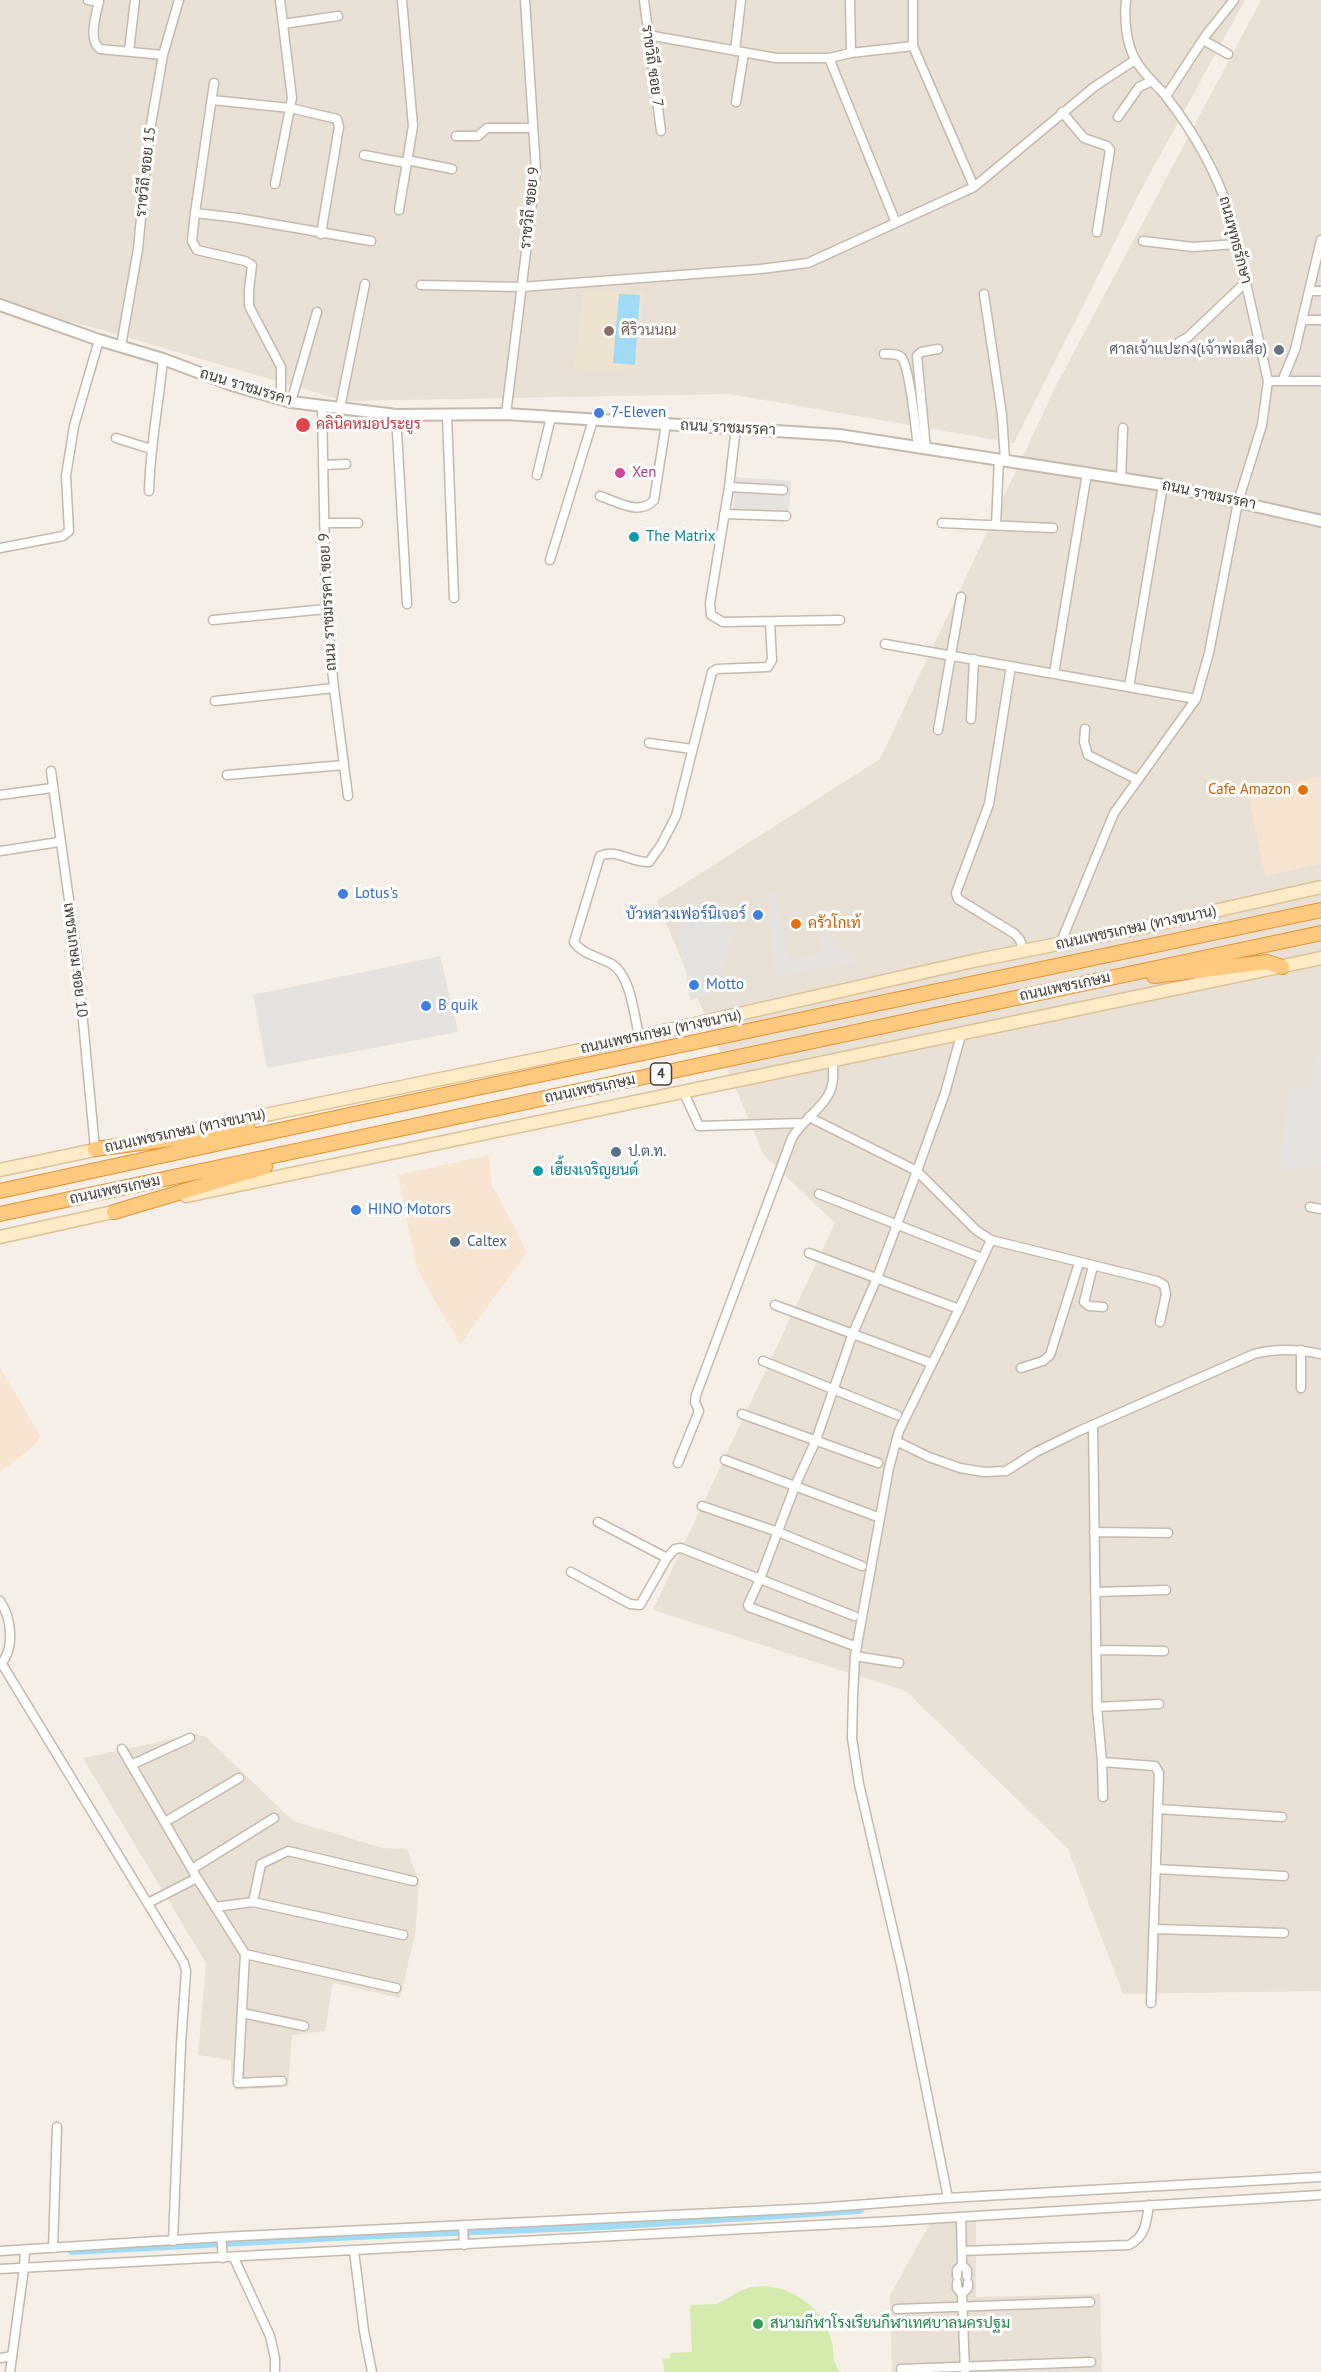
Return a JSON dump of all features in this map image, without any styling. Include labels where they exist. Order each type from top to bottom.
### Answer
[{"type":"highway","name":"ถนนเพชรเกษม","points":[[0,1191],[1321,910]]},
{"type":"highway","name":"ถนนเพชรเกษม","points":[[0,1214],[1321,933]]},
{"type":"highway","points":[[1124,974],[1132,979],[1267,962],[1282,967]]},
{"type":"highway","points":[[95,1149],[350,1115]]},
{"type":"highway","points":[[114,1212],[356,1140]]},
{"type":"main road","name":"ถนนเพชรเกษม (ทางขนาน)","points":[[0,1170],[558,1054],[1321,887]]},
{"type":"main road","name":"4","points":[[0,1237],[314,1168],[684,1093],[1321,958]]},
{"type":"street","points":[[88,0],[99,1],[94,45],[100,49],[163,55]]},
{"type":"street","points":[[129,51],[135,0]]},
{"type":"street","name":"ราชวิถี ซอย 15","points":[[121,346],[138,249],[149,136],[163,55],[179,0]]},
{"type":"street","points":[[275,184],[290,108],[291,86],[280,0]]},
{"type":"street","points":[[399,210],[412,126],[402,0]]},
{"type":"street","name":"ราชวิถี ซอย 9","points":[[506,414],[536,171],[525,0]]},
{"type":"street","name":"ราขวิถี ซอย 7","points":[[644,0],[661,131]]},
{"type":"street","points":[[736,102],[741,0]]},
{"type":"street","points":[[850,0],[851,53]]},
{"type":"street","points":[[913,0],[913,46],[975,187]]},
{"type":"street","name":"ถนนพุทธรักษา","points":[[1060,944],[1114,813],[1196,699],[1209,653],[1238,502],[1262,425],[1268,381],[1237,244],[1222,191],[1207,160],[1166,96],[1135,60],[1126,27],[1126,0]]},
{"type":"street","points":[[1166,96],[1203,40],[1234,0]]},
{"type":"street","points":[[283,24],[338,16]]},
{"type":"street","points":[[648,35],[776,58],[828,58],[913,46]]},
{"type":"street","points":[[1203,40],[1228,54]]},
{"type":"street","points":[[828,58],[896,223]]},
{"type":"street","points":[[420,285],[521,287],[761,270],[808,263],[975,187],[1062,112],[1135,60]]},
{"type":"street","points":[[1118,117],[1139,87],[1152,81]]},
{"type":"street","points":[[214,83],[192,241],[197,250],[245,261],[252,265],[249,306],[281,367],[286,401]]},
{"type":"street","points":[[212,100],[290,108],[337,119],[321,234]]},
{"type":"street","points":[[1062,112],[1084,138],[1107,146],[1110,150],[1097,232]]},
{"type":"street","points":[[456,136],[478,136],[488,128],[533,128]]},
{"type":"street","points":[[364,155],[452,169]]},
{"type":"street","points":[[195,213],[238,218],[371,241]]},
{"type":"street","points":[[1283,380],[1295,350],[1321,240]]},
{"type":"street","points":[[1143,241],[1193,247],[1237,244]]},
{"type":"street","points":[[1179,342],[1188,337],[1246,282]]},
{"type":"street","points":[[340,408],[365,285]]},
{"type":"street","points":[[1309,291],[1321,291]]},
{"type":"street","points":[[984,294],[1002,415],[1002,459],[996,525]]},
{"type":"street","name":"ถนน ราชมรรคา","points":[[0,305],[99,340],[163,358],[232,385],[286,401],[322,407],[396,415],[506,414],[839,435],[1163,485],[1321,521]]},
{"type":"street","points":[[286,401],[317,312]]},
{"type":"street","points":[[1302,320],[1321,320]]},
{"type":"street","points":[[0,548],[63,536],[69,531],[66,476],[74,426],[99,340]]},
{"type":"street","points":[[922,448],[917,356],[921,352],[938,349]]},
{"type":"street","points":[[884,354],[896,354],[903,359],[922,448]]},
{"type":"street","points":[[149,491],[153,429],[159,408],[163,358]]},
{"type":"street","points":[[1268,381],[1321,381]]},
{"type":"street","name":"ถนน ราชมรรคา ซอย 9","points":[[322,407],[326,609],[348,796]]},
{"type":"street","points":[[396,415],[407,604]]},
{"type":"street","points":[[447,415],[454,598]]},
{"type":"street","points":[[537,475],[551,417]]},
{"type":"street","points":[[550,560],[593,420]]},
{"type":"street","points":[[600,496],[639,509],[648,507],[654,500],[666,424]]},
{"type":"street","points":[[736,427],[729,487],[710,603],[711,615],[723,622],[840,620]]},
{"type":"street","points":[[1121,478],[1123,428]]},
{"type":"street","points":[[116,438],[151,449]]},
{"type":"street","points":[[324,465],[346,464]]},
{"type":"street","points":[[1054,674],[1087,473]]},
{"type":"street","points":[[1129,687],[1163,485]]},
{"type":"street","points":[[729,487],[783,490]]},
{"type":"street","points":[[724,514],[786,516]]},
{"type":"street","points":[[324,523],[358,523]]},
{"type":"street","points":[[942,523],[1053,528]]},
{"type":"street","points":[[938,730],[961,597]]},
{"type":"street","points":[[213,620],[326,609]]},
{"type":"street","points":[[639,1036],[623,974],[612,964],[589,954],[574,942],[600,856],[610,853],[649,862],[676,816],[712,672],[717,669],[770,665],[772,660],[771,622]]},
{"type":"street","points":[[885,644],[1196,699]]},
{"type":"street","points":[[971,719],[974,659]]},
{"type":"street","points":[[1011,666],[989,804],[956,893],[958,899],[1015,934],[1024,952]]},
{"type":"street","points":[[215,701],[334,688]]},
{"type":"street","points":[[1085,729],[1084,742],[1088,755],[1138,780]]},
{"type":"street","points":[[649,743],[692,749]]},
{"type":"street","points":[[227,775],[344,765]]},
{"type":"street","name":"เพชรเกษม ซอย 10","points":[[51,771],[59,842],[77,957],[95,1149]]},
{"type":"street","points":[[0,795],[52,788]]},
{"type":"street","points":[[0,851],[59,842]]},
{"type":"street","points":[[899,1663],[856,1652],[749,1607],[749,1602],[795,1486],[816,1440],[853,1333],[877,1278],[945,1093],[961,1035]]},
{"type":"street","points":[[678,1463],[699,1411],[695,1402],[696,1395],[792,1138],[829,1095],[832,1087],[833,1061]]},
{"type":"street","points":[[684,1093],[699,1126],[806,1120],[917,1171],[970,1224],[991,1240],[1157,1281],[1164,1285],[1166,1294],[1160,1322]]},
{"type":"street","points":[[819,1194],[982,1258]]},
{"type":"street","points":[[1310,1207],[1321,1209]]},
{"type":"street","points":[[948,2198],[852,1738],[856,1652],[889,1468],[896,1441],[991,1240]]},
{"type":"street","points":[[810,1253],[959,1309]]},
{"type":"street","points":[[1021,1368],[1043,1361],[1050,1355],[1079,1263]]},
{"type":"street","points":[[1093,1266],[1084,1302],[1089,1306],[1103,1307]]},
{"type":"street","points":[[775,1305],[931,1363]]},
{"type":"street","points":[[896,1441],[929,1457],[960,1468],[984,1472],[1006,1471],[1036,1452],[1093,1425],[1254,1354],[1267,1351],[1301,1350],[1321,1354]]},
{"type":"street","points":[[1301,1350],[1301,1388]]},
{"type":"street","points":[[763,1361],[897,1415]]},
{"type":"street","points":[[742,1414],[878,1463]]},
{"type":"street","points":[[1093,1425],[1096,1650],[1103,1797]]},
{"type":"street","points":[[725,1460],[875,1516]]},
{"type":"street","points":[[702,1506],[778,1532],[862,1566]]},
{"type":"street","points":[[598,1522],[667,1557]]},
{"type":"street","points":[[1094,1532],[1168,1533]]},
{"type":"street","points":[[572,1572],[630,1604],[640,1605],[667,1557],[675,1549],[681,1548],[854,1616]]},
{"type":"street","points":[[1095,1592],[1166,1590]]},
{"type":"street","points":[[0,1601],[6,1609],[9,1622],[8,1655],[1,1665],[184,1963],[186,1971],[180,2056],[173,2241]]},
{"type":"street","points":[[1096,1650],[1164,1651]]},
{"type":"street","points":[[1098,1707],[1159,1704]]},
{"type":"street","points":[[131,1765],[190,1737]]},
{"type":"street","points":[[122,1749],[245,1954],[238,2083],[282,2081]]},
{"type":"street","points":[[1102,1762],[1155,1766],[1159,1773],[1151,2003]]},
{"type":"street","points":[[165,1822],[239,1778]]},
{"type":"street","points":[[1158,1809],[1282,1817]]},
{"type":"street","points":[[192,1869],[274,1818]]},
{"type":"street","points":[[253,1902],[261,1864],[288,1851],[412,1881]]},
{"type":"street","points":[[1155,1869],[1284,1876]]},
{"type":"street","points":[[148,1903],[198,1878]]},
{"type":"street","points":[[215,1906],[253,1902],[403,1935]]},
{"type":"street","points":[[1154,1929],[1284,1933]]},
{"type":"street","points":[[245,1954],[396,1988]]},
{"type":"street","points":[[242,2013],[304,2026]]},
{"type":"street","points":[[53,2248],[57,2127]]},
{"type":"street","points":[[0,2251],[816,2208],[948,2198],[1321,2177]]},
{"type":"street","points":[[0,2270],[24,2266],[223,2255],[234,2258],[464,2242],[961,2217],[1321,2195]]},
{"type":"street","points":[[962,2251],[1129,2245],[1139,2240],[1145,2230],[1149,2205]]},
{"type":"street","points":[[961,2217],[962,2265],[967,2271],[968,2280],[968,2288],[962,2294]]},
{"type":"street","points":[[464,2227],[464,2242]]},
{"type":"street","points":[[221,2239],[223,2255]]},
{"type":"street","points":[[10,2372],[25,2251]]},
{"type":"street","points":[[354,2251],[372,2372]]},
{"type":"street","points":[[234,2258],[270,2336],[275,2358],[275,2372]]},
{"type":"street","points":[[962,2265],[957,2270],[957,2288],[962,2294],[965,2370]]},
{"type":"street","points":[[897,2308],[1090,2302]]},
{"type":"street","points":[[0,2358],[12,2356]]},
{"type":"street","points":[[901,2369],[965,2370],[1091,2362]]},
{"type":"shaded area","points":[[0,0],[1245,0],[1142,188],[1014,443],[729,394],[345,401],[88,326],[0,304]]},
{"type":"shaded area","points":[[1261,0],[1321,0],[1321,1991],[1123,1994],[1068,1849],[906,1691],[653,1610],[835,1223],[764,1156],[657,901],[880,759],[1056,386]]},
{"type":"shaded area","name":"ศิริวนนณ","points":[[584,289],[644,293],[635,369],[573,370]]},
{"type":"shaded area","points":[[736,477],[791,481],[789,512],[733,511]]},
{"type":"shaded area","points":[[1314,777],[1321,778],[1321,864],[1265,876],[1248,793]]},
{"type":"shaded area","points":[[767,889],[776,894],[789,959],[822,953],[818,929],[861,962],[774,977]]},
{"type":"shaded area","points":[[688,913],[736,929],[716,993],[690,1000],[682,947],[674,937]]},
{"type":"shaded area","points":[[440,956],[458,1032],[267,1068],[253,995]]},
{"type":"shaded area","points":[[1321,1034],[1321,1166],[1280,1171],[1287,1091],[1310,1086]]},
{"type":"shaded area","points":[[489,1155],[492,1189],[496,1192],[527,1252],[460,1345],[416,1267],[398,1175]]},
{"type":"shaded area","points":[[0,1367],[41,1437],[29,1450],[0,1472]]},
{"type":"shaded area","points":[[196,1734],[206,1737],[293,1821],[383,1848],[407,1849],[419,1882],[415,1936],[400,1998],[333,1983],[325,2031],[292,2035],[288,2087],[235,2090],[231,2076],[231,2060],[198,2055],[206,1963],[83,1758]]},
{"type":"shaded area","points":[[976,2216],[976,2297],[1100,2294],[1102,2372],[892,2372],[890,2295],[933,2218]]},
{"type":"green space","name":"สนามกีฬาโรงเรียนกีฬาเทศบาลนครปฐม","points":[[765,2286],[788,2292],[808,2303],[816,2311],[828,2331],[835,2362],[841,2372],[664,2372],[663,2359],[670,2358],[670,2353],[692,2352],[690,2305],[717,2304],[751,2287]]},
{"type":"water","points":[[619,294],[640,295],[635,365],[613,363]]},
{"type":"waterway","points":[[72,2250],[604,2225],[859,2209]]},
{"type":"place","name":"ศิริวนนณ","points":[[609,331]]},
{"type":"place","name":"ศาลเจ้าแปะกง(เจ้าพ่อเสือ)","points":[[1279,350]]},
{"type":"place","name":"7-Eleven","points":[[599,413]]},
{"type":"place","name":"คลินิคหมอประยูร","points":[[303,425]]},
{"type":"place","name":"Xen","points":[[620,473]]},
{"type":"place","name":"The Matrix","points":[[634,537]]},
{"type":"place","name":"Cafe Amazon","points":[[1303,790]]},
{"type":"place","name":"Lotus's","points":[[343,894]]},
{"type":"place","name":"บัวหลวงเฟอร์นิเจอร์","points":[[758,915]]},
{"type":"place","name":"ครัวโกเท้","points":[[796,924]]},
{"type":"place","name":"Motto","points":[[694,985]]},
{"type":"place","name":"B quik","points":[[426,1006]]},
{"type":"place","name":"ป.ต.ท.","points":[[616,1152]]},
{"type":"place","name":"เฮี้ยงเจริญยนต์","points":[[538,1171]]},
{"type":"place","name":"HINO Motors","points":[[356,1210]]},
{"type":"place","name":"Caltex","points":[[455,1242]]},
{"type":"place","name":"สนามกีฬาโรงเรียนกีฬาเทศบาลนครปฐม","points":[[758,2324]]}]
